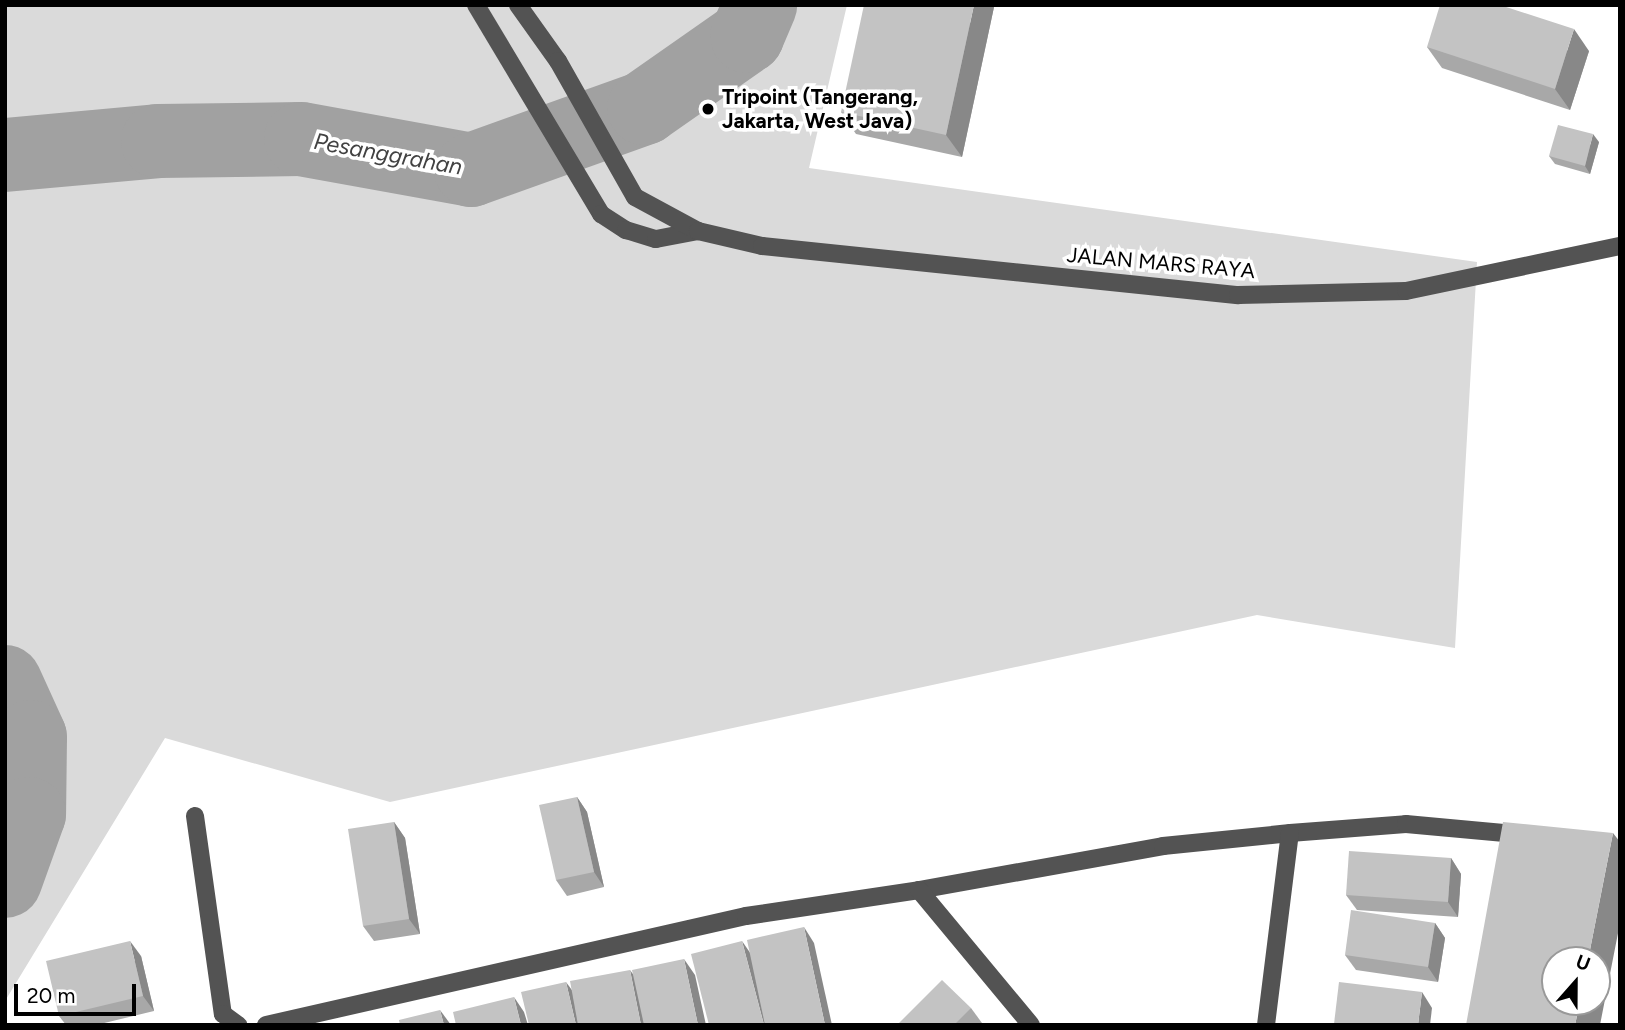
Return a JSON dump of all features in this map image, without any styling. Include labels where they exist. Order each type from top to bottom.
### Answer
[{"type":"street","name":"JALAN MARS RAYA","points":[[476,5],[601,214],[626,230],[656,239],[698,231]]},
{"type":"street","name":"JALAN MARS RAYA","points":[[518,5],[558,61],[635,197],[698,231],[762,246],[1238,295],[1406,291],[1620,246]]},
{"type":"street","points":[[195,816],[223,1014],[238,1025]]},
{"type":"street","points":[[266,1025],[746,916],[919,890],[1163,845],[1406,824],[1539,839]]},
{"type":"street","points":[[1266,1025],[1290,832]]},
{"type":"street","points":[[919,890],[1031,1025]]},
{"type":"shaded area","points":[[5,5],[847,5],[809,168],[1477,262],[1455,648],[1257,615],[390,802],[165,738],[5,1001]]},
{"type":"building","points":[[864,5],[974,5],[946,135],[841,112]]},
{"type":"building","points":[[1440,5],[1500,5],[1574,29],[1555,89],[1427,47]]},
{"type":"building","points":[[1558,125],[1593,134],[1585,166],[1549,156]]},
{"type":"building","points":[[577,797],[594,872],[556,880],[539,805]]},
{"type":"building","points":[[394,822],[409,919],[363,926],[348,829]]},
{"type":"building","points":[[1503,822],[1613,833],[1591,946],[1541,946],[1541,1016],[1577,1016],[1575,1025],[1466,1025]]},
{"type":"building","points":[[1349,851],[1451,858],[1448,902],[1346,895]]},
{"type":"building","points":[[1351,910],[1435,923],[1428,967],[1345,955]]},
{"type":"building","points":[[804,927],[825,1025],[765,1025],[747,940]]},
{"type":"building","points":[[130,941],[143,996],[59,1016],[46,961]]},
{"type":"building","points":[[742,941],[764,1025],[709,1025],[691,954]]},
{"type":"building","points":[[684,959],[698,1025],[644,1025],[632,970]]},
{"type":"building","points":[[630,970],[641,1025],[578,1025],[570,981]]},
{"type":"building","points":[[942,980],[971,1008],[954,1025],[897,1025]]},
{"type":"building","points":[[566,982],[576,1025],[529,1025],[521,992]]},
{"type":"building","points":[[1339,982],[1422,992],[1418,1025],[1334,1024]]},
{"type":"building","points":[[514,997],[521,1025],[456,1025],[453,1012]]},
{"type":"building","points":[[440,1010],[444,1025],[400,1025],[399,1020]]},
{"type":"waterway","name":"Pesanggrahan","points":[[5,155],[158,141],[301,139],[471,170],[644,108],[747,36],[760,5]]},
{"type":"waterway","name":"Pesanggrahan","points":[[5,682],[30,737],[29,814],[5,881]]},
{"type":"place","name":"Tripoint (Tangerang, Jakarta, West Java)","points":[[708,109]]}]
